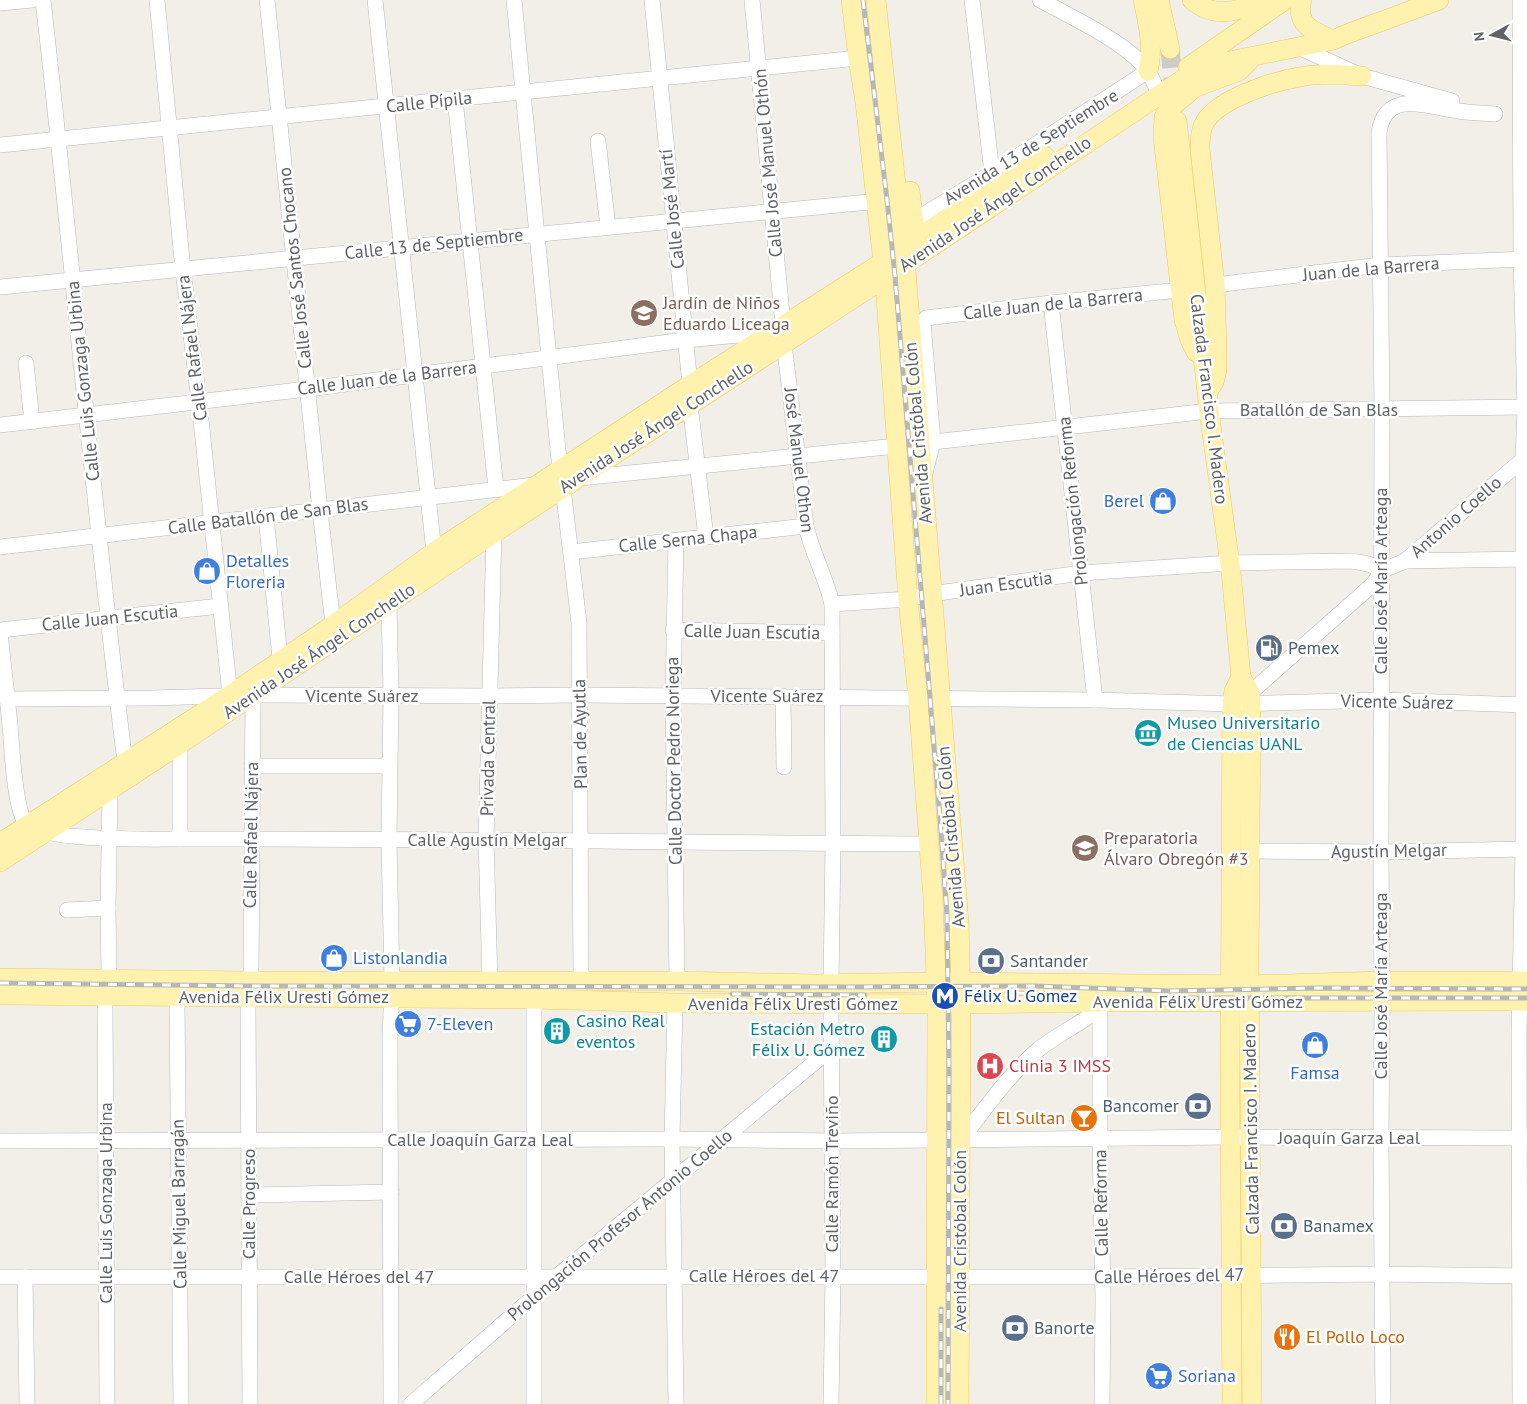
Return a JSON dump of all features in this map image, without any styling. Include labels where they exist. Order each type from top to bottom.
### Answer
[{"type":"main road","name":"Avenida Cristóbal Colón","points":[[851,0],[865,102],[930,844],[937,1004],[936,1404]]},
{"type":"main road","points":[[876,0],[882,56],[909,240]]},
{"type":"main road","points":[[1143,0],[1151,48],[1152,79]]},
{"type":"main road","points":[[1159,0],[1170,49]]},
{"type":"main road","points":[[1192,0],[1200,7],[1215,12],[1230,12],[1247,8],[1261,0]]},
{"type":"main road","name":"Avenida José Ángel Conchello","points":[[880,272],[909,240],[972,202],[1152,79],[1186,68],[1285,0]]},
{"type":"main road","points":[[1302,0],[1300,12],[1305,23],[1316,32],[1334,40]]},
{"type":"main road","name":"Avenida José Ángel Conchello","points":[[0,862],[180,744],[494,533],[690,385],[781,333],[880,272],[1188,76],[1214,64],[1334,40],[1439,0]]},
{"type":"main road","points":[[882,56],[900,104],[913,221],[909,240]]},
{"type":"main road","points":[[1204,369],[1186,329],[1163,137],[1164,117],[1169,108],[1194,88],[1239,71],[1254,57]]},
{"type":"main road","points":[[858,58],[857,92],[868,202],[880,272]]},
{"type":"main road","points":[[1208,402],[1217,370],[1215,284],[1200,148],[1200,136],[1203,125],[1217,108],[1240,95],[1299,77],[1362,76]]},
{"type":"main road","name":"Calzada Francisco I. Madero","points":[[1177,121],[1208,402],[1247,691],[1252,1137],[1252,1404]]},
{"type":"main road","name":"Avenida Cristóbal Colón","points":[[906,271],[959,923],[961,983],[959,1404]]},
{"type":"main road","name":"Avenida José Ángel Conchello","points":[[0,843],[230,695],[434,552],[537,485],[567,479],[690,405],[781,333]]},
{"type":"main road","name":"Calzada Francisco I. Madero","points":[[1232,1404],[1232,704],[1234,691],[1247,691]]},
{"type":"main road","name":"Avenida Félix Uresti Gómez","points":[[0,978],[167,994]]},
{"type":"main road","name":"Avenida Félix Uresti Gómez","points":[[0,994],[167,994],[278,989],[313,981],[392,990],[534,990],[581,981],[831,984],[936,982],[1250,993],[1382,1001],[1524,1001]]},
{"type":"main road","name":"Avenida Félix Uresti Gómez","points":[[1250,993],[1382,981],[1523,981]]},
{"type":"main road","name":"Avenida Félix Uresti Gómez","points":[[278,989],[301,997],[490,982],[534,990],[675,1003],[961,1004],[1099,1002],[1231,993]]},
{"type":"street","points":[[0,4],[32,0]]},
{"type":"street","name":"Calle Luis Gonzaga Urbina","points":[[43,0],[108,619],[125,762]]},
{"type":"street","name":"Calle Rafael Nájera","points":[[157,0],[183,270],[199,401],[230,695]]},
{"type":"street","name":"Calle José Santos Chocano","points":[[267,0],[333,624]]},
{"type":"street","points":[[375,0],[434,552]]},
{"type":"street","name":"Plan de Ayutla","points":[[514,0],[549,357],[567,479],[571,552],[579,623],[581,981]]},
{"type":"street","name":"Calle José Martí","points":[[652,0],[690,385],[690,405],[706,537]]},
{"type":"street","name":"Calle José Manuel Othón","points":[[752,0],[772,210],[781,333]]},
{"type":"street","points":[[972,0],[992,173]]},
{"type":"street","points":[[1040,0],[1120,46],[1131,54],[1152,79]]},
{"type":"street","points":[[1520,0],[1524,114],[1526,407],[1523,981],[1524,1276],[1520,1404]]},
{"type":"street","points":[[1298,48],[1362,76],[1495,114],[1524,114]]},
{"type":"street","name":"Calle Pípila","points":[[0,145],[858,58]]},
{"type":"street","name":"Avenida 13 de Septiembre","points":[[913,221],[1152,79]]},
{"type":"street","points":[[455,99],[496,489]]},
{"type":"street","name":"Calle José María Arteaga","points":[[1383,1404],[1380,700],[1382,409],[1379,133],[1384,115],[1393,107],[1410,103],[1460,111],[1495,114]]},
{"type":"street","points":[[598,141],[608,227]]},
{"type":"street","name":"Calle 13 de Septiembre","points":[[0,287],[868,202]]},
{"type":"street","name":"Juan de la Barrera","points":[[1215,284],[1380,265],[1524,259]]},
{"type":"street","name":"Calle Juan de la Barrera","points":[[933,442],[923,324],[926,318],[1180,290]]},
{"type":"street","name":"Prolongación Reforma","points":[[1051,303],[1095,700]]},
{"type":"street","name":"Calle Juan de la Barrera","points":[[0,425],[307,389],[685,340],[781,333]]},
{"type":"street","name":"José Manuel Othon","points":[[781,333],[806,526],[810,544],[832,604],[832,633]]},
{"type":"street","points":[[26,363],[32,422]]},
{"type":"street","name":"Batallón de San Blas","points":[[933,442],[1065,427],[1208,402],[1382,409],[1526,407]]},
{"type":"street","points":[[922,482],[933,442]]},
{"type":"street","points":[[567,479],[896,444]]},
{"type":"street","name":"Antonio Coello","points":[[1381,571],[1405,561],[1525,458]]},
{"type":"street","name":"Calle Batallón de San Blas","points":[[0,547],[537,485]]},
{"type":"street","points":[[266,516],[280,659]]},
{"type":"street","name":"Calle Serna Chapa","points":[[571,552],[806,526]]},
{"type":"street","name":"Privada Central","points":[[490,982],[486,839],[494,533]]},
{"type":"street","name":"Calle Doctor Pedro Noriega","points":[[676,541],[673,696],[677,981]]},
{"type":"street","points":[[1405,561],[1525,559]]},
{"type":"street","points":[[1230,563],[1351,561],[1369,564],[1381,571],[1377,580],[1368,589],[1247,691]]},
{"type":"street","name":"Juan Escutia","points":[[931,594],[1081,573],[1230,563]]},
{"type":"street","name":"Calle Juan Escutia","points":[[832,604],[908,599],[931,594]]},
{"type":"street","points":[[389,604],[391,696],[389,840],[392,990],[390,1140],[391,1404]]},
{"type":"street","name":"Calle Juan Escutia","points":[[0,631],[220,606]]},
{"type":"street","name":"Calle Juan Escutia","points":[[673,630],[832,633]]},
{"type":"street","points":[[0,631],[18,797],[22,814],[28,825]]},
{"type":"street","points":[[831,984],[833,844],[832,633]]},
{"type":"street","name":"Vicente Suárez","points":[[7,699],[230,695],[490,696],[580,694],[1095,700],[1232,704],[1247,691],[1380,700],[1524,705]]},
{"type":"street","name":"Calle Rafael Nájera","points":[[250,975],[253,695]]},
{"type":"street","points":[[784,696],[784,766]]},
{"type":"street","points":[[180,744],[180,839]]},
{"type":"street","points":[[252,766],[389,766]]},
{"type":"street","points":[[109,973],[108,838],[110,790]]},
{"type":"street","name":"Calle Agustín Melgar","points":[[28,825],[45,832],[108,838],[486,839],[675,843],[930,844]]},
{"type":"street","name":"Agustín Melgar","points":[[1250,852],[1525,849]]},
{"type":"street","points":[[67,910],[108,908]]},
{"type":"street","points":[[0,972],[301,975],[313,981]]},
{"type":"street","points":[[534,990],[534,1404]]},
{"type":"street","points":[[0,1001],[106,1003],[167,994],[248,1004],[284,1002],[301,997]]},
{"type":"street","name":"Calle Miguel Barragán","points":[[167,994],[178,1140],[180,1404]]},
{"type":"street","points":[[960,1141],[1003,1086],[1025,1062],[1041,1048],[1085,1020],[1092,1014],[1099,1002]]},
{"type":"street","name":"Calle Reforma","points":[[1099,1002],[1102,1404]]},
{"type":"street","name":"Calle Luis Gonzaga Urbina","points":[[106,1003],[107,1404]]},
{"type":"street","points":[[675,1003],[672,1180],[676,1404]]},
{"type":"street","name":"Calle Ramón Treviño","points":[[831,1003],[833,1276],[831,1404]]},
{"type":"street","name":"Calle Progreso","points":[[248,1004],[250,1404]]},
{"type":"street","name":"Prolongación Profesor Antonio Coello","points":[[411,1404],[555,1278],[832,1048]]},
{"type":"street","name":"Joaquín Garza Leal","points":[[960,1141],[1231,1137],[1523,1138]]},
{"type":"street","name":"Calle Joaquín Garza Leal","points":[[0,1141],[672,1139],[960,1141]]},
{"type":"street","points":[[249,1195],[391,1192]]},
{"type":"street","name":"Calle Héroes del 47","points":[[0,1277],[1102,1277],[1382,1274],[1524,1276]]},
{"type":"street","points":[[25,1277],[27,1404]]},
{"type":"tunnel","points":[[1170,49],[1175,100]]},
{"type":"railway","points":[[863,0],[895,276],[947,915],[949,1072],[948,1404]]},
{"type":"railway","points":[[0,983],[251,986],[1036,986],[1170,991],[1317,988],[1527,989]]},
{"type":"railway","points":[[1017,993],[1065,994]]},
{"type":"railway","points":[[732,994],[865,995]]},
{"type":"railway","points":[[1185,998],[1527,998]]},
{"type":"railway","points":[[941,1309],[941,1404]]},
{"type":"place","name":"Jardín de Niños Eduardo Liceaga","points":[[644,313]]},
{"type":"place","name":"Berel","points":[[1163,501]]},
{"type":"place","name":"Detalles Floreria","points":[[207,571]]},
{"type":"place","name":"Pemex","points":[[1269,648]]},
{"type":"place","name":"Museo Universitario de Ciencias UANL","points":[[1148,733]]},
{"type":"place","name":"Preparatoria Álvaro Obregón #3","points":[[1085,848]]},
{"type":"place","name":"Listonlandia","points":[[334,958]]},
{"type":"place","name":"Santander","points":[[991,961]]},
{"type":"place","name":"Félix U. Gomez","points":[[945,996]]},
{"type":"place","name":"7-Eleven","points":[[408,1024]]},
{"type":"place","name":"Casino Real eventos","points":[[557,1031]]},
{"type":"place","name":"Estación Metro Félix U. Gómez","points":[[884,1039]]},
{"type":"place","name":"Famsa","points":[[1315,1045]]},
{"type":"place","name":"Clinia 3 IMSS","points":[[990,1066]]},
{"type":"place","name":"Bancomer","points":[[1198,1106]]},
{"type":"place","name":"El Sultan","points":[[1084,1118]]},
{"type":"place","name":"Banamex","points":[[1284,1226]]},
{"type":"place","name":"Banorte","points":[[1015,1328]]},
{"type":"place","name":"El Pollo Loco","points":[[1287,1337]]},
{"type":"place","name":"Soriana","points":[[1159,1376]]}]
